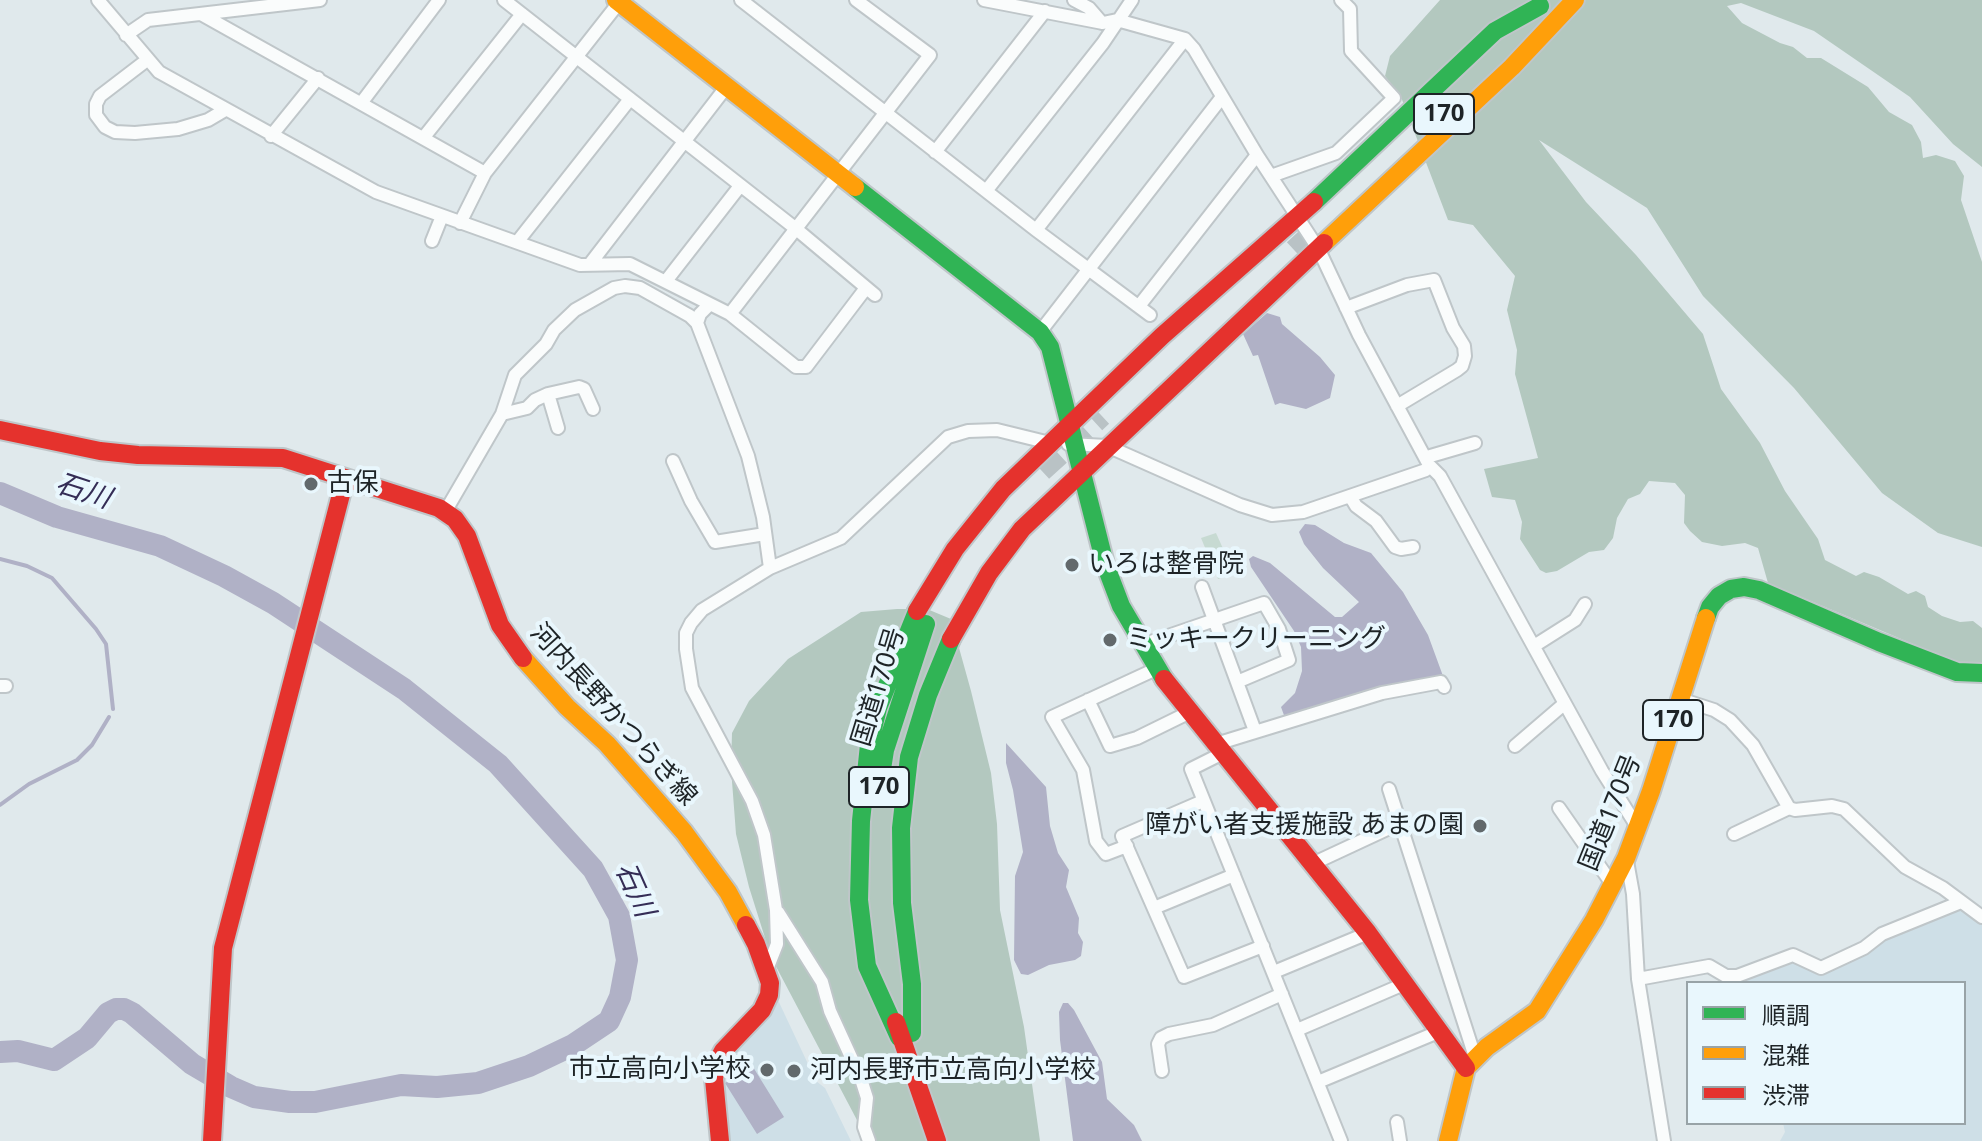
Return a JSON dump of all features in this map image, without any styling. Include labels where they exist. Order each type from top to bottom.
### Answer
[{"type":"main road","name":"170","points":[[1310,221],[1568,0]]},
{"type":"main road","points":[[906,1035],[912,984],[902,903],[901,828],[909,757],[924,707],[953,633],[989,573],[1022,529],[1512,67],[1575,0]]},
{"type":"main road","points":[[619,1],[1040,332],[1053,356],[1105,564],[1121,606],[1156,669],[1368,933],[1438,1032],[1471,1062],[1448,1141]]},
{"type":"main road","points":[[906,1035],[867,966],[859,900],[861,821],[869,745],[878,708],[905,637],[934,582],[955,549],[1003,489],[1162,336],[1310,221],[1495,31],[1543,3]]},
{"type":"main road","points":[[1105,420],[1292,246]]},
{"type":"main road","points":[[0,430],[100,451],[138,455],[283,458],[445,512]]},
{"type":"main road","name":"国道170号","points":[[937,1141],[906,1035],[886,898],[888,825],[898,754],[917,691],[953,605],[977,565],[1047,475]]},
{"type":"main road","points":[[212,1141],[223,948],[345,479]]},
{"type":"main road","name":"河内長野かつらぎ線","points":[[445,512],[455,519],[467,536],[500,625],[512,645],[567,707],[616,754],[684,832],[728,892],[756,944],[770,983],[769,995],[762,1010],[723,1051],[716,1064],[714,1079],[720,1141]]},
{"type":"main road","name":"国道170号","points":[[1471,1062],[1537,1011],[1594,920],[1638,828],[1710,607],[1719,596],[1731,589],[1744,587],[1759,590],[1957,672],[1982,673]]},
{"type":"main road","name":"国道170号","points":[[906,1035],[952,1141]]},
{"type":"street","points":[[98,0],[159,72],[376,192],[580,265],[630,264],[730,314],[796,367],[806,367],[871,291],[504,0]]},
{"type":"street","points":[[126,35],[148,20],[320,0]]},
{"type":"street","points":[[362,102],[439,0]]},
{"type":"street","points":[[741,0],[1150,315]]},
{"type":"street","points":[[730,314],[930,55],[856,0]]},
{"type":"street","points":[[984,0],[1103,23],[1117,20],[1185,39],[1194,49],[1271,176],[1310,221],[1319,250],[1346,308],[1397,406],[1440,476],[1602,771],[1638,828]]},
{"type":"street","points":[[1074,0],[1089,8],[1103,23]]},
{"type":"street","points":[[986,191],[1103,43],[1132,0]]},
{"type":"street","points":[[1271,176],[1336,153],[1394,98],[1351,51],[1350,9],[1341,0]]},
{"type":"street","points":[[460,223],[485,173],[619,1]]},
{"type":"street","points":[[935,152],[1045,11]]},
{"type":"street","points":[[201,14],[485,173]]},
{"type":"street","points":[[424,137],[522,14]]},
{"type":"street","points":[[1036,230],[1185,39]]},
{"type":"street","points":[[147,60],[100,96],[96,115],[105,127],[115,132],[135,133],[178,129],[208,120],[225,110]]},
{"type":"street","points":[[271,136],[318,78]]},
{"type":"street","points":[[590,264],[727,86]]},
{"type":"street","points":[[1040,332],[1222,97]]},
{"type":"street","points":[[518,241],[630,99]]},
{"type":"street","points":[[1139,306],[1257,155]]},
{"type":"street","points":[[666,281],[740,186]]},
{"type":"street","points":[[432,241],[442,216]]},
{"type":"street","points":[[1346,308],[1407,285],[1434,280],[1453,328],[1464,346],[1465,356],[1457,370],[1397,406]]},
{"type":"street","points":[[445,512],[502,414],[515,375],[523,364],[546,344],[554,330],[575,310],[614,288],[640,288],[697,323],[748,456],[770,568]]},
{"type":"street","points":[[697,323],[700,314],[709,305]]},
{"type":"street","points":[[502,414],[527,408],[548,394],[579,387],[584,389],[593,409]]},
{"type":"street","points":[[548,394],[558,428]]},
{"type":"street","points":[[766,972],[777,944],[776,910],[764,835],[742,780],[696,696],[686,641],[691,623],[702,610],[770,568],[841,538],[948,437],[968,431],[997,430],[1050,443],[1107,446],[1257,512],[1288,514],[1350,496],[1426,470],[1428,461]]},
{"type":"street","points":[[1428,461],[1475,443]]},
{"type":"street","points":[[673,461],[691,501],[715,542],[765,534]]},
{"type":"street","points":[[1350,496],[1356,506],[1376,521],[1395,547],[1413,547]]},
{"type":"street","points":[[1202,587],[1255,731]]},
{"type":"street","points":[[1142,645],[1264,603],[1279,629],[1289,660],[1237,682]]},
{"type":"street","points":[[1534,646],[1575,620],[1585,604]]},
{"type":"street","points":[[1127,846],[1106,854],[1096,841],[1083,770],[1052,717],[1156,669]]},
{"type":"street","points":[[1341,1141],[1191,769],[1219,748],[1255,731],[1382,693],[1441,682],[1444,687]]},
{"type":"street","points":[[1680,699],[1714,710],[1730,720],[1753,745],[1789,808],[1832,806],[1844,809],[1894,858],[1982,917]]},
{"type":"street","points":[[1088,700],[1110,746],[1137,738],[1190,712]]},
{"type":"street","points":[[1515,746],[1564,704]]},
{"type":"street","points":[[1389,789],[1471,1062]]},
{"type":"street","points":[[1203,801],[1122,836],[1184,977],[1263,946]]},
{"type":"street","points":[[1559,808],[1612,884]]},
{"type":"street","points":[[1734,834],[1789,808]]},
{"type":"street","points":[[1312,864],[1400,823]]},
{"type":"street","points":[[1626,858],[1633,894],[1638,979],[1664,1141]]},
{"type":"street","points":[[1154,908],[1234,875]]},
{"type":"street","points":[[1638,979],[1709,966],[1726,976],[1737,976],[1793,955],[1821,968],[1864,948],[1882,934],[1961,902]]},
{"type":"street","points":[[776,910],[822,982],[830,1011],[867,1098],[864,1127],[869,1141]]},
{"type":"street","points":[[1274,972],[1368,933]]},
{"type":"street","points":[[1297,1030],[1404,984]]},
{"type":"street","points":[[1162,1071],[1158,1044],[1161,1038],[1213,1025],[1282,994]]},
{"type":"street","points":[[1318,1082],[1438,1032]]},
{"type":"street","points":[[1397,1122],[1400,1141]]},
{"type":"shaded area","points":[[1955,908],[1965,910],[1982,923],[1982,1141],[1780,1141],[1785,1132],[1783,1125],[1966,1125],[1966,981],[1745,981],[1752,974],[1793,960],[1822,975],[1890,935]]},
{"type":"shaded area","name":"市立高向小学校","points":[[777,998],[816,1081],[825,1088],[851,1141],[729,1141],[721,1092],[724,1064],[737,1042],[768,1014]]},
{"type":"green space","points":[[1440,0],[1982,0],[1982,167],[1953,144],[1910,97],[1814,31],[1741,3],[1727,6],[1742,23],[1793,47],[1807,58],[1821,58],[1868,87],[1889,112],[1912,125],[1921,142],[1923,158],[1936,155],[1955,161],[1964,176],[1961,200],[1982,262],[1982,547],[1938,533],[1882,493],[1794,388],[1703,296],[1647,208],[1539,140],[1586,202],[1703,334],[1721,389],[1760,443],[1785,491],[1818,539],[1825,560],[1856,576],[1864,572],[1879,577],[1908,594],[1916,591],[1925,596],[1928,607],[1942,616],[1960,622],[1973,621],[1982,628],[1982,665],[1963,665],[1768,583],[1758,548],[1745,543],[1722,546],[1702,542],[1690,531],[1684,523],[1685,495],[1675,483],[1649,481],[1640,494],[1628,499],[1617,518],[1613,538],[1604,550],[1589,552],[1557,571],[1546,573],[1540,570],[1520,539],[1522,522],[1515,500],[1492,497],[1484,469],[1538,458],[1515,374],[1517,350],[1507,310],[1515,276],[1473,225],[1448,220],[1401,97],[1385,76],[1390,56]]},
{"type":"green space","points":[[1216,533],[1234,573],[1218,579],[1201,538]]},
{"type":"green space","points":[[927,609],[951,619],[971,691],[991,773],[997,824],[1000,910],[1024,1027],[1040,1141],[864,1141],[858,1122],[771,957],[749,887],[736,834],[731,768],[732,733],[749,701],[788,659],[861,612]]},
{"type":"water","points":[[1267,313],[1280,317],[1282,324],[1320,357],[1335,375],[1330,398],[1306,409],[1280,403],[1275,405],[1258,355],[1253,356],[1243,334]]},
{"type":"water","points":[[1305,524],[1315,525],[1344,543],[1371,553],[1403,592],[1428,635],[1443,676],[1345,698],[1285,718],[1281,707],[1295,693],[1302,671],[1301,647],[1249,559],[1253,556],[1270,563],[1335,617],[1342,617],[1359,602],[1323,568],[1304,544],[1299,532]]},
{"type":"water","points":[[1006,743],[1046,787],[1050,826],[1058,853],[1069,870],[1066,887],[1079,918],[1078,933],[1083,942],[1081,956],[1075,960],[1049,965],[1028,975],[1021,974],[1014,960],[1015,876],[1023,852],[1006,763]]},
{"type":"water","points":[[1063,1003],[1068,1003],[1074,1010],[1102,1062],[1107,1099],[1134,1125],[1142,1141],[1073,1141],[1060,1040],[1059,1012]]},
{"type":"water","points":[[753,1067],[784,1117],[757,1134],[725,1083]]},
{"type":"waterway","name":"石川","points":[[0,493],[57,517],[160,546],[224,576],[273,603],[404,689],[498,764],[593,869],[619,916],[627,960],[620,997],[609,1021],[573,1045],[529,1066],[478,1083],[437,1087],[401,1085],[315,1102],[254,1097],[192,1064],[124,1009],[108,1013],[87,1038],[54,1060],[18,1051],[0,1052]]},
{"type":"waterway","points":[[0,559],[27,566],[52,578],[96,629],[106,644],[113,709]]},
{"type":"waterway","points":[[0,805],[29,784],[77,760],[92,745],[109,717]]},
{"type":"tunnel","points":[[1295,251],[1320,228]]},
{"type":"tunnel","points":[[1041,470],[1101,415]]},
{"type":"traffic: fast","points":[[1314,202],[1495,31],[1540,6]]},
{"type":"traffic: fast","points":[[855,187],[1040,332],[1050,347],[1105,564],[1121,606],[1164,679]]},
{"type":"traffic: fast","points":[[1706,618],[1719,596],[1731,589],[1744,587],[1759,590],[1957,672],[1982,673]]},
{"type":"traffic: fast","points":[[899,1037],[867,966],[859,900],[861,821],[869,745],[878,708],[917,611]]},
{"type":"traffic: fast","points":[[882,769],[885,750],[926,624]]},
{"type":"traffic: fast","points":[[912,1033],[912,984],[902,903],[901,828],[909,757],[928,695],[951,639]]},
{"type":"traffic: slow","points":[[616,0],[855,187]]},
{"type":"traffic: slow","points":[[1324,243],[1512,67],[1575,0]]},
{"type":"traffic: slow","points":[[1448,1141],[1466,1068],[1487,1047],[1537,1011],[1594,920],[1626,858],[1651,791],[1706,618]]},
{"type":"traffic: slow","points":[[523,658],[567,707],[607,744],[684,832],[728,892],[746,925]]},
{"type":"traffic: jam","points":[[917,611],[955,549],[1003,489],[1162,336],[1314,202]]},
{"type":"traffic: jam","points":[[951,639],[989,573],[1022,529],[1324,243]]},
{"type":"traffic: jam","points":[[0,430],[100,451],[138,455],[283,458],[439,508],[455,519],[467,536],[500,625],[523,658]]},
{"type":"traffic: jam","points":[[212,1141],[223,948],[345,479]]},
{"type":"traffic: jam","points":[[1164,679],[1368,933],[1466,1068]]},
{"type":"traffic: jam","points":[[720,1141],[714,1079],[716,1064],[723,1051],[762,1010],[769,995],[770,983],[746,925]]},
{"type":"traffic: jam","points":[[896,1022],[937,1141]]},
{"type":"place","name":"古保","points":[[311,484]]},
{"type":"place","name":"いろは整骨院","points":[[1072,565]]},
{"type":"place","name":"ミッキークリーニング","points":[[1110,640]]},
{"type":"place","name":"障がい者支援施設 あまの園","points":[[1480,826]]},
{"type":"place","name":"市立高向小学校","points":[[767,1070]]},
{"type":"place","name":"河内長野市立高向小学校","points":[[794,1071]]}]
